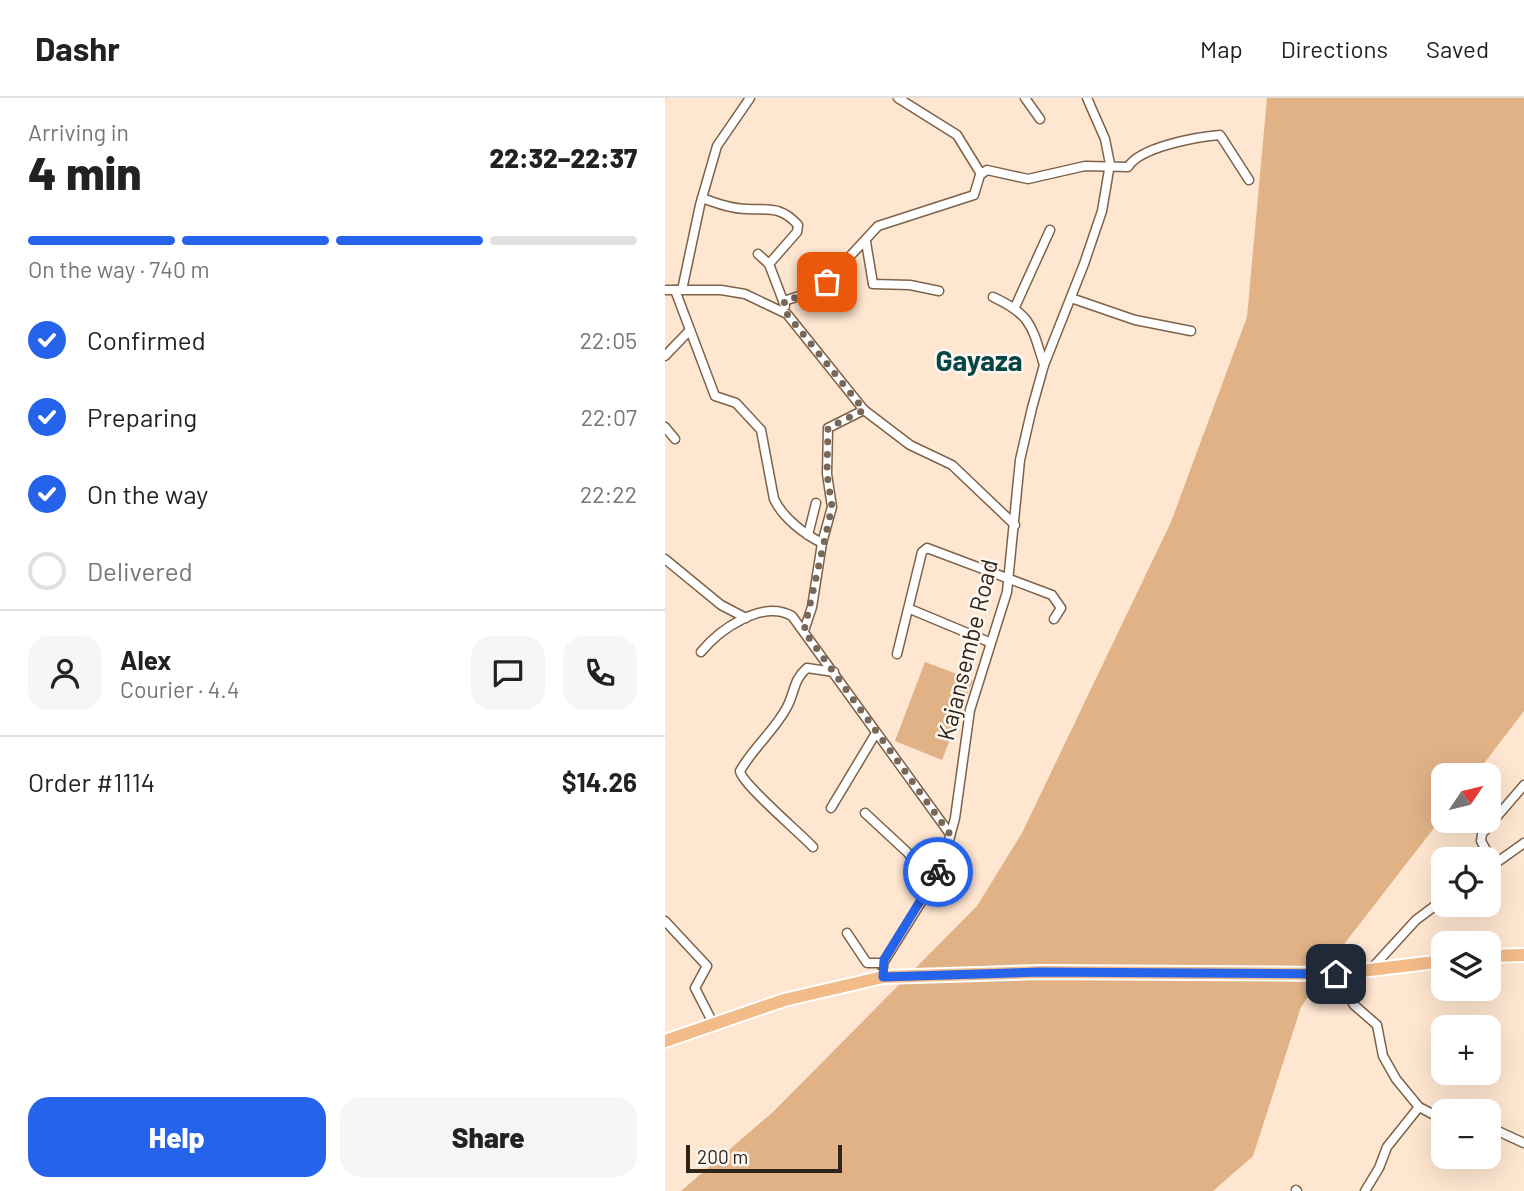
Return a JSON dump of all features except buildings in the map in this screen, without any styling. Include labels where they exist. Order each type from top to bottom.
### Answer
[{"type":"highway","points":[[1501,956],[1524,955]]},
{"type":"highway","points":[[665,1041],[883,970],[1336,974],[1431,962]]},
{"type":"street","points":[[750,98],[717,146],[679,290],[690,330],[715,396],[736,403],[761,430],[773,499],[778,509],[808,535],[823,543]]},
{"type":"street","points":[[898,98],[957,135],[981,174]]},
{"type":"street","points":[[1025,98],[1039,119]]},
{"type":"street","points":[[1087,98],[1105,139],[1109,164]]},
{"type":"street","points":[[784,301],[826,287],[828,280],[879,226],[974,195],[981,174],[987,170],[1036,178],[1085,166],[1109,164],[1128,167],[1134,158],[1145,151],[1220,135],[1249,180]]},
{"type":"street","name":"Kajansembe Road","points":[[883,970],[933,883],[950,834],[965,736],[1008,578],[1020,460],[1044,365],[1102,211],[1109,164]]},
{"type":"street","points":[[702,198],[737,208],[773,207],[796,222],[797,232],[769,264]]},
{"type":"street","points":[[1015,307],[1050,230]]},
{"type":"street","points":[[866,242],[873,284],[910,285],[939,291]]},
{"type":"street","points":[[758,254],[769,264],[787,314],[864,410],[910,445],[953,465],[996,509],[1015,524]]},
{"type":"street","points":[[665,290],[745,294],[787,314]]},
{"type":"street","points":[[993,297],[1015,307],[1037,334],[1044,365]]},
{"type":"street","points":[[1071,298],[1135,320],[1191,331]]},
{"type":"street","points":[[665,356],[690,330]]},
{"type":"street","points":[[804,631],[812,607],[832,507],[827,474],[828,428],[864,410]]},
{"type":"street","points":[[665,427],[675,439]]},
{"type":"street","points":[[808,535],[816,503]]},
{"type":"street","points":[[897,654],[922,552],[927,548],[1027,584],[1058,600],[1061,608],[1054,619]]},
{"type":"street","points":[[665,559],[712,598],[746,618]]},
{"type":"street","points":[[910,609],[989,642]]},
{"type":"street","points":[[701,652],[724,629],[746,618],[785,611],[835,672],[950,834]]},
{"type":"street","points":[[813,847],[783,815],[755,793],[740,776],[740,771],[786,710],[795,682],[801,673],[807,668],[835,672]]},
{"type":"street","points":[[831,808],[876,733]]},
{"type":"street","points":[[1483,847],[1482,834],[1524,785]]},
{"type":"street","points":[[865,813],[907,852],[933,883]]},
{"type":"street","points":[[1501,860],[1524,843]]},
{"type":"street","points":[[1372,968],[1416,920],[1431,908]]},
{"type":"street","points":[[665,922],[707,966],[695,988],[714,1025]]},
{"type":"street","points":[[847,933],[867,963],[883,970]]},
{"type":"street","points":[[1336,974],[1354,1005],[1377,1025],[1384,1060],[1419,1107],[1431,1113]]},
{"type":"street","points":[[1365,1191],[1379,1168],[1387,1147],[1419,1107]]},
{"type":"street","points":[[1501,1132],[1524,1143]]},
{"type":"shaded area","points":[[1267,98],[1524,98],[1524,711],[1484,763],[1431,763],[1431,832],[1348,939],[1301,1007],[1253,1156],[1213,1191],[681,1191],[773,1112],[977,906],[1022,833],[1171,522],[1247,317]]},
{"type":"shaded area","points":[[925,662],[973,680],[942,760],[895,741]]},
{"type":"way so far","points":[[827,282],[823,289],[784,301],[787,314],[864,410],[828,428],[827,474],[832,507],[816,568],[812,607],[804,631],[835,672],[865,720],[889,748],[950,834],[938,872]]},
{"type":"district","name":"Gayaza","points":[[979,361]]},
{"type":"route","points":[[938,872],[910,922],[884,960],[883,977],[1040,972],[1163,975],[1336,974]]}]
